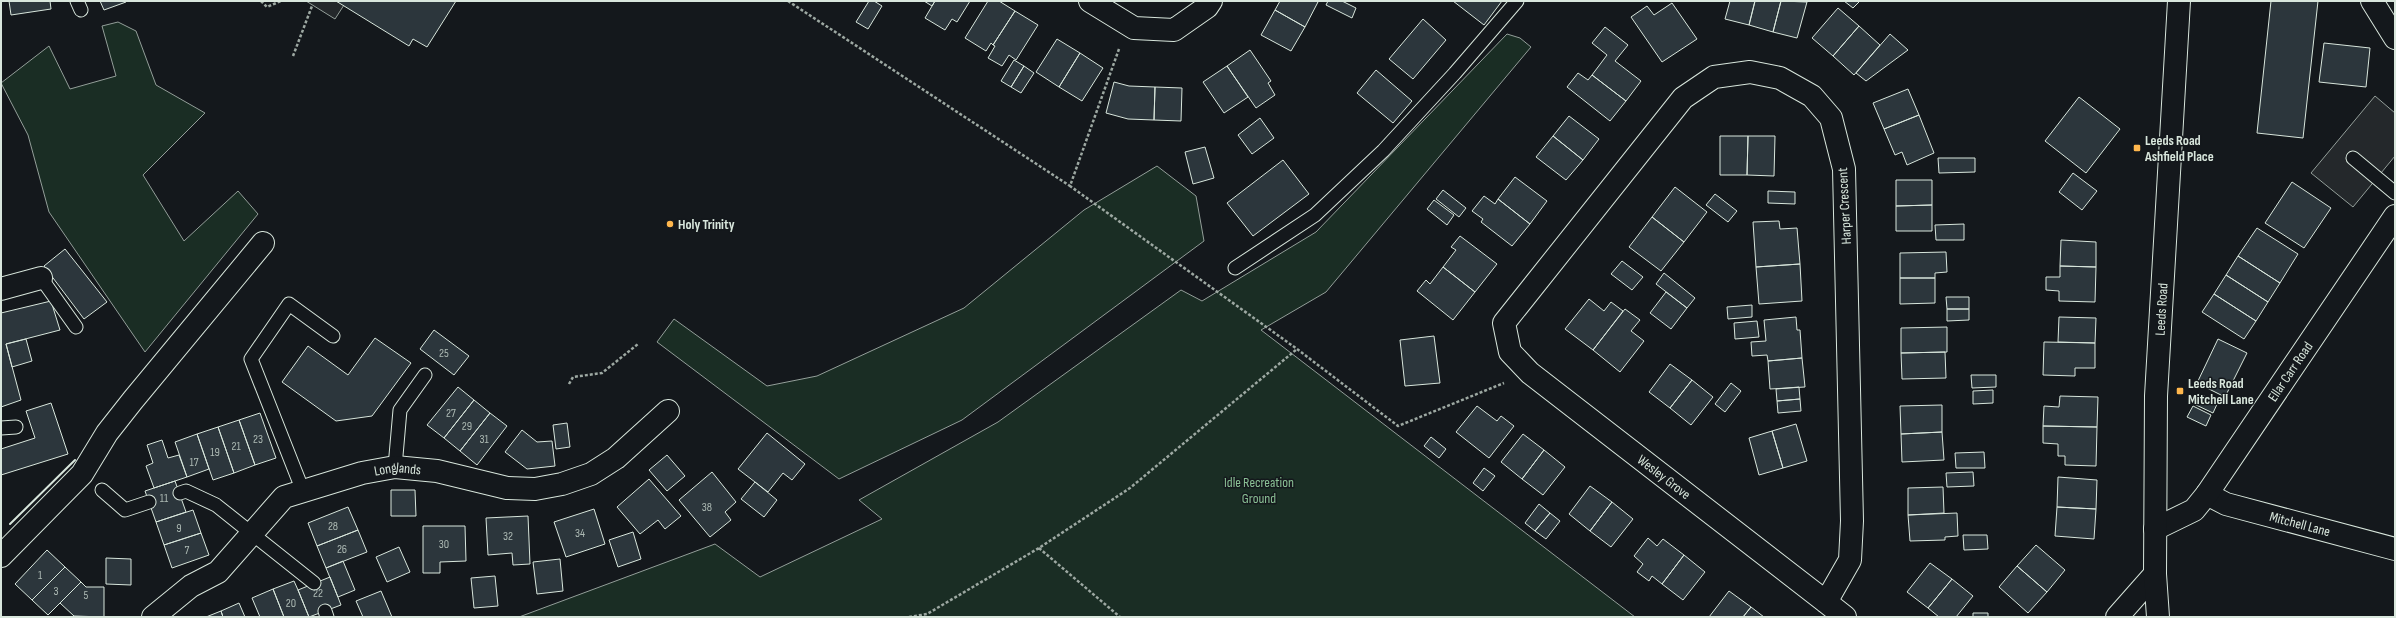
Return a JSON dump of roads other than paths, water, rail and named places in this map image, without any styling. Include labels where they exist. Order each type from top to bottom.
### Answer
[{"type":"street","points":[[1090,1],[1134,28],[1174,30],[1209,4]]},
{"type":"street","name":"Leeds Road","points":[[2158,617],[2155,574],[2156,396],[2180,1]]},
{"type":"street","points":[[2372,1],[2395,38]]},
{"type":"street","name":"Harper Crescent","points":[[1504,323],[1683,98],[1714,77],[1750,72],[1780,78],[1812,96],[1831,118],[1844,169],[1852,521],[1850,560],[1826,602]]},
{"type":"street","name":"Ellar Carr Road","points":[[2155,529],[2194,510],[2207,494],[2395,216]]},
{"type":"street","points":[[1,556],[82,474],[107,433],[263,243]]},
{"type":"street","points":[[1,289],[41,278]]},
{"type":"street","name":"Wesley Grove","points":[[1504,323],[1510,352],[1530,372],[1845,617]]},
{"type":"street","name":"Longlands","points":[[153,617],[191,586],[218,572],[284,496],[362,473],[396,468],[437,471],[507,488],[535,490],[562,484],[591,474],[616,458],[668,411]]},
{"type":"street","name":"Mitchell Lane","points":[[2207,494],[2226,504],[2395,549]]},
{"type":"street","points":[[2117,617],[2155,574]]},
{"type":"lane","points":[[1236,268],[1314,215],[1383,151],[1517,1]]},
{"type":"lane","points":[[2353,158],[2395,194]]},
{"type":"lane","points":[[41,278],[76,327]]},
{"type":"lane","points":[[303,491],[251,359],[289,304],[333,336]]},
{"type":"lane","points":[[396,468],[400,410],[425,375]]},
{"type":"lane","points":[[1,428],[16,427]]},
{"type":"lane","points":[[102,490],[125,510],[149,502]]},
{"type":"lane","points":[[180,493],[186,491],[216,505],[314,583]]},
{"type":"place","name":"Leeds Road Ashfield Place","points":[[2137,148]]},
{"type":"place","name":"Holy Trinity","points":[[670,224]]},
{"type":"place","name":"Leeds Road Mitchell Lane","points":[[2180,391]]},
{"type":"park label","name":"Idle Recreation Ground","points":[[1259,490]]}]
